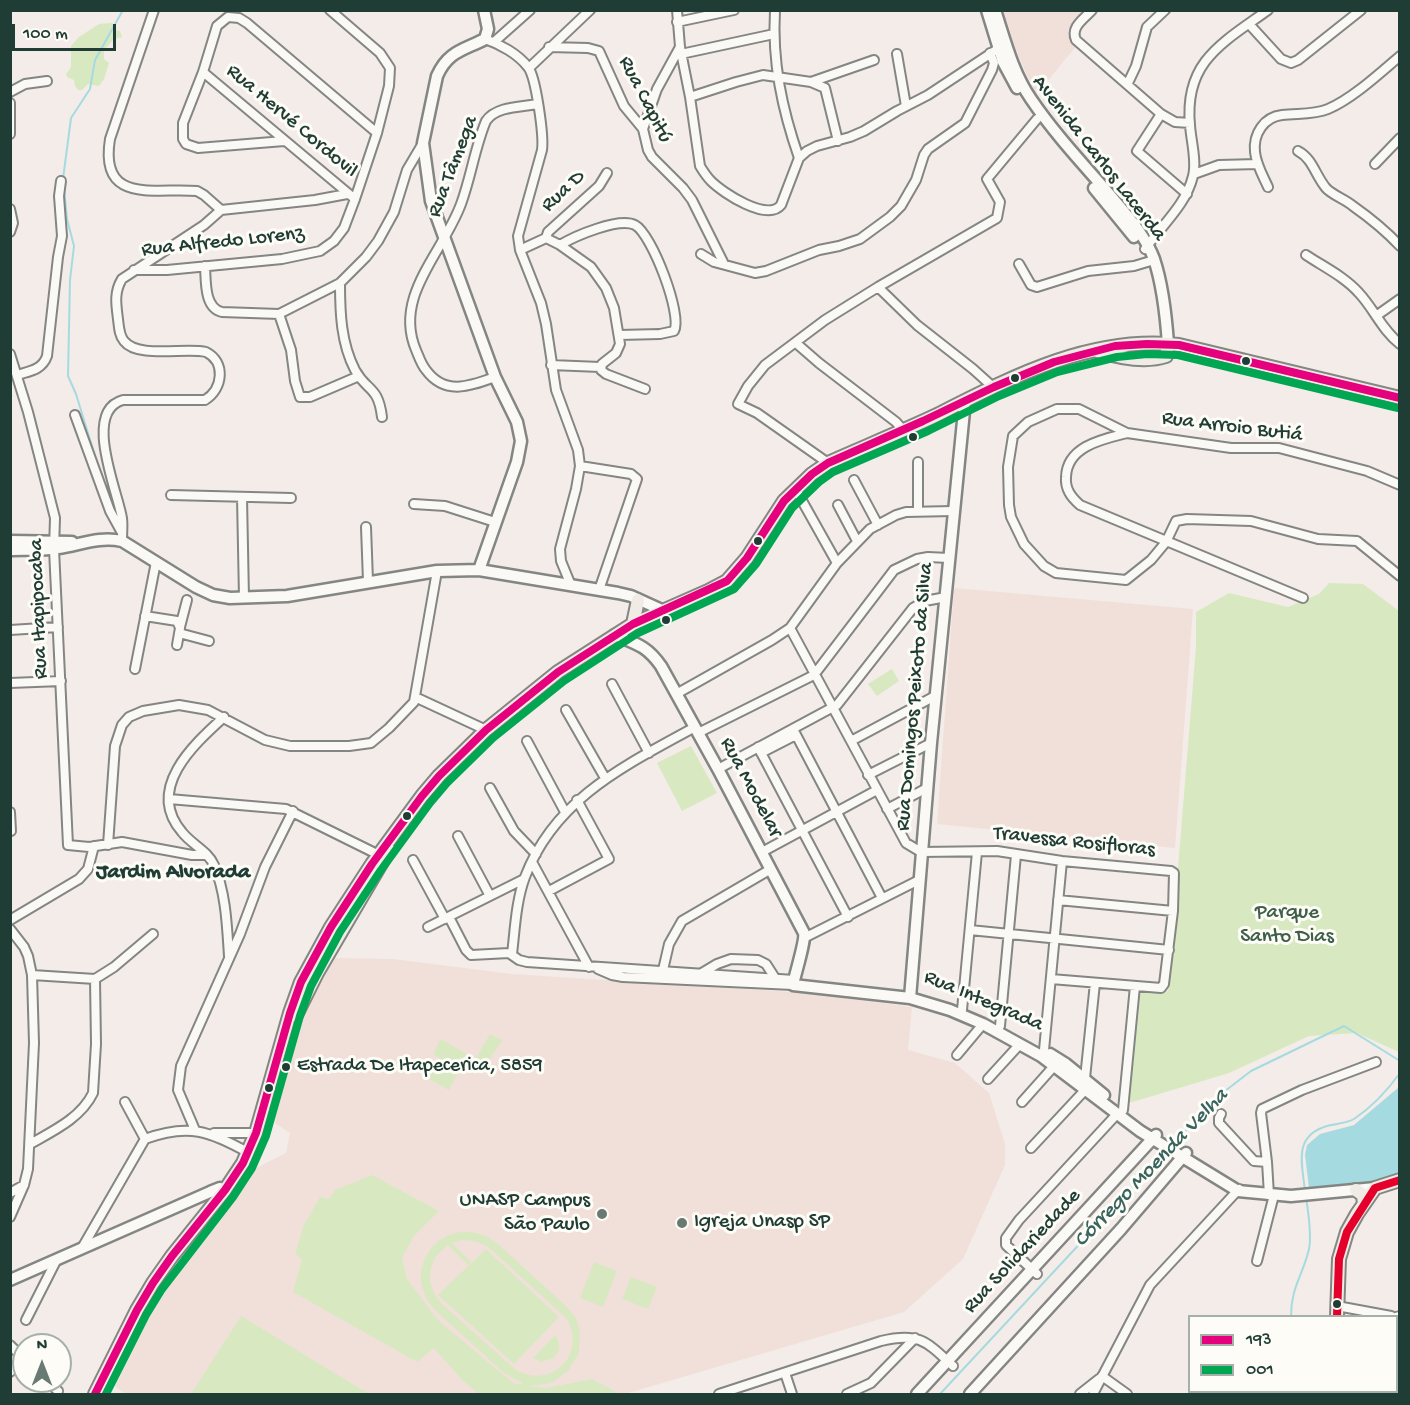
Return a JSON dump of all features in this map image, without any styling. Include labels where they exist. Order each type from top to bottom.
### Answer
[{"type":"main road","points":[[479,570],[517,462],[521,441],[517,422],[495,377],[430,201],[423,143],[437,76],[441,69],[455,52],[490,40],[484,10]]},
{"type":"main road","name":"Avenida Carlos Lacerda","points":[[987,10],[998,48],[1012,79],[1037,119],[1146,248]]},
{"type":"main road","name":"Avenida Carlos Lacerda","points":[[995,10],[998,48],[1052,128],[1130,219],[1153,261],[1160,280],[1168,344]]},
{"type":"main road","points":[[99,1393],[132,1318],[153,1283],[225,1190],[249,1153],[260,1131],[283,1040],[317,973],[382,856],[405,821],[440,776],[486,730],[558,672],[633,624],[708,591],[727,580],[747,558],[778,508],[796,489],[828,463],[1051,362],[1093,350],[1144,343],[1168,344],[1220,354],[1400,398]]},
{"type":"main road","name":"Rua Domingos Peixoto da Silva","points":[[910,994],[935,696],[965,400]]},
{"type":"main road","points":[[10,550],[122,536],[205,592],[221,597],[287,596],[437,571],[479,570],[620,593],[664,611]]},
{"type":"main road","points":[[10,541],[55,545]]},
{"type":"main road","points":[[633,624],[638,600]]},
{"type":"main road","name":"Rua Modelar","points":[[615,635],[641,644],[661,666],[678,693],[806,937]]},
{"type":"main road","points":[[793,982],[806,937]]},
{"type":"main road","name":"Rua Integrada","points":[[793,982],[910,994],[962,1010],[1000,1026],[1086,1084],[1160,1141],[1216,1171],[1242,1191]]},
{"type":"main road","name":"Rua Integrada","points":[[910,994],[983,1024],[1042,1053],[1055,1065],[1086,1084]]},
{"type":"main road","name":"Rua Solidariedade","points":[[916,1395],[950,1363],[1160,1141]]},
{"type":"main road","points":[[970,1395],[1113,1238],[1182,1154]]},
{"type":"main road","points":[[1242,1191],[1271,1195],[1308,1195],[1375,1188],[1400,1180]]},
{"type":"main road","points":[[10,1280],[210,1191],[219,1188],[225,1190]]},
{"type":"main road","points":[[1337,1311],[1337,1276],[1341,1249],[1350,1226],[1375,1188]]},
{"type":"main road","points":[[1356,1190],[1363,1195],[1364,1204]]},
{"type":"main road","name":"Rua Solidariedade","points":[[926,1395],[950,1363]]},
{"type":"street","points":[[154,10],[110,139],[108,165],[118,180],[134,190],[197,191],[221,210]]},
{"type":"street","name":"Rua Alfredo Lorenz","points":[[133,270],[282,259],[320,251],[334,241],[344,228],[377,134],[390,80],[390,68],[380,53],[330,10]]},
{"type":"street","points":[[530,10],[490,40],[511,52],[529,68],[543,141],[519,230],[520,250],[541,303],[556,390],[576,444],[580,466],[560,549],[561,561],[570,584]]},
{"type":"street","points":[[529,68],[590,10]]},
{"type":"street","points":[[677,10],[680,51],[690,97],[700,166],[712,183],[734,198],[763,210],[776,211],[782,204],[799,158],[817,146],[864,131],[928,95],[998,48]]},
{"type":"street","points":[[677,22],[734,10]]},
{"type":"street","points":[[775,10],[777,76],[789,128],[799,158]]},
{"type":"street","points":[[1092,10],[1076,27],[1074,38],[1161,114],[1175,122],[1190,123]]},
{"type":"street","points":[[1128,83],[1136,66],[1148,27],[1165,10]]},
{"type":"street","points":[[1146,248],[1187,194],[1194,174],[1190,100],[1195,76],[1218,48],[1268,10]]},
{"type":"street","points":[[1249,24],[1281,59],[1291,63],[1298,60],[1361,10]]},
{"type":"street","points":[[284,141],[198,148],[186,144],[183,139],[183,123],[204,72],[217,26],[228,18],[239,18],[377,134]]},
{"type":"street","points":[[643,129],[657,89],[680,51],[774,34]]},
{"type":"street","name":"Rua Capitú","points":[[549,47],[588,48],[599,51],[624,106],[643,129],[652,158],[692,200],[724,264]]},
{"type":"street","points":[[701,254],[714,262],[745,271],[766,271],[819,250],[860,239],[901,206],[913,187],[928,149],[965,123],[992,70],[998,48]]},
{"type":"street","points":[[897,54],[906,106]]},
{"type":"street","points":[[1268,187],[1255,153],[1256,138],[1261,126],[1267,120],[1280,115],[1316,112],[1330,108],[1400,56]]},
{"type":"street","points":[[811,82],[874,60]]},
{"type":"street","name":"Rua Hervé Cordovil","points":[[204,72],[346,194],[355,199]]},
{"type":"street","points":[[690,97],[763,75],[811,82],[825,88],[838,141]]},
{"type":"street","points":[[10,92],[25,84],[47,81]]},
{"type":"street","points":[[10,103],[12,119],[10,134]]},
{"type":"street","name":"Rua Tâmega","points":[[495,377],[467,387],[443,386],[436,382],[423,367],[411,339],[409,312],[424,273],[444,241],[461,204],[486,121],[496,112],[537,104]]},
{"type":"street","points":[[1161,114],[1137,151],[1187,194]]},
{"type":"street","points":[[828,463],[757,413],[738,404],[748,386],[765,365],[825,321],[878,287],[997,218],[1000,202],[987,182],[988,178],[1037,119]]},
{"type":"street","points":[[256,142],[262,134],[264,124]]},
{"type":"street","points":[[1375,164],[1400,138]]},
{"type":"street","points":[[205,266],[210,302],[217,311],[279,314],[340,283],[366,257],[378,241],[394,212],[407,170],[423,143]]},
{"type":"street","points":[[1298,151],[1310,161],[1318,178],[1328,190],[1371,219],[1400,246]]},
{"type":"street","points":[[1194,174],[1219,165],[1258,164]]},
{"type":"street","name":"Rua D","points":[[546,238],[548,232],[599,186],[607,173]]},
{"type":"street","points":[[17,375],[40,368],[47,356],[62,236],[59,196],[61,181]]},
{"type":"street","points":[[122,536],[122,520],[103,443],[107,416],[114,404],[123,400],[206,400],[216,391],[220,380],[215,358],[206,352],[140,350],[125,342],[120,332],[115,299],[118,285],[133,270],[204,225],[221,210],[315,200],[346,194]]},
{"type":"street","points":[[10,209],[13,223],[10,232]]},
{"type":"street","points":[[560,245],[597,228],[630,225],[638,228],[650,243],[668,287],[677,327],[674,331],[663,334],[619,335]]},
{"type":"street","points":[[520,250],[546,238],[560,245],[591,267],[602,280],[614,308],[620,344],[616,353],[600,367],[551,365]]},
{"type":"street","points":[[1306,255],[1353,287],[1387,332],[1400,344]]},
{"type":"street","points":[[1019,264],[1030,285],[1037,287],[1081,273],[1134,266],[1153,261]]},
{"type":"street","points":[[340,283],[340,318],[349,356],[359,376],[379,398],[382,417]]},
{"type":"street","points":[[878,287],[917,325],[993,387]]},
{"type":"street","points":[[1376,316],[1400,299]]},
{"type":"street","points":[[279,314],[291,350],[299,395],[304,398],[310,397],[359,376]]},
{"type":"street","points":[[796,343],[903,430]]},
{"type":"street","name":"Rua Itapipocaba","points":[[10,354],[34,434],[55,518],[68,845],[94,846]]},
{"type":"street","points":[[600,367],[606,374],[645,389]]},
{"type":"street","name":"Rua Arroio Butiá","points":[[1398,575],[1359,541],[1318,539],[1251,521],[1187,519],[1179,520],[1174,524],[1166,542],[1145,565],[1128,579],[1056,573],[1044,566],[1024,544],[1011,517],[1008,467],[1013,436],[1028,422],[1057,409],[1068,407],[1086,411],[1127,433],[1231,448],[1279,448],[1367,471],[1400,485]]},
{"type":"street","points":[[75,415],[110,511],[122,536]]},
{"type":"street","points":[[1102,421],[1105,430],[1102,439]]},
{"type":"street","name":"Rua Arroio Butiá","points":[[1127,433],[1102,439],[1077,452],[1066,474],[1071,496],[1080,505],[1166,542]]},
{"type":"street","points":[[918,462],[918,511]]},
{"type":"street","points":[[580,466],[636,476],[637,482],[599,590]]},
{"type":"street","points":[[854,480],[878,525]]},
{"type":"street","points":[[796,489],[837,563]]},
{"type":"street","points":[[171,495],[291,498]]},
{"type":"street","points":[[242,497],[244,598]]},
{"type":"street","points":[[414,504],[445,506],[495,522]]},
{"type":"street","points":[[838,505],[857,541]]},
{"type":"street","points":[[678,693],[790,628],[837,563],[857,541],[878,525],[896,515],[918,511],[953,512]]},
{"type":"street","points":[[366,527],[368,581]]},
{"type":"street","points":[[1166,542],[1303,598]]},
{"type":"street","points":[[512,954],[524,879],[534,858],[565,812],[578,800],[605,778],[649,753],[814,675],[894,570],[917,559],[949,558]]},
{"type":"street","points":[[135,669],[156,561]]},
{"type":"street","points":[[108,845],[115,746],[118,733],[125,721],[143,711],[179,705],[199,707],[224,717],[266,740],[290,746],[363,745],[376,740],[409,708],[415,697],[437,571]]},
{"type":"street","points":[[718,769],[794,732],[842,701],[913,608],[925,601],[946,597]]},
{"type":"street","points":[[177,645],[187,600]]},
{"type":"street","points":[[145,616],[176,621],[180,630],[209,641]]},
{"type":"street","points":[[10,630],[58,627]]},
{"type":"street","points":[[790,628],[906,843],[921,852]]},
{"type":"street","points":[[10,683],[61,681]]},
{"type":"street","points":[[612,684],[649,753]]},
{"type":"street","points":[[851,741],[935,696]]},
{"type":"street","points":[[415,697],[486,730]]},
{"type":"street","points":[[566,710],[605,778]]},
{"type":"street","points":[[224,717],[196,743],[179,765],[173,776],[169,799],[170,811],[183,835],[214,865],[222,893],[230,957]]},
{"type":"street","points":[[794,732],[882,898]]},
{"type":"street","points":[[527,741],[565,812]]},
{"type":"street","points":[[868,775],[931,742]]},
{"type":"street","points":[[759,750],[848,917]]},
{"type":"street","points":[[490,788],[514,831],[534,858],[549,891],[592,967]]},
{"type":"street","points":[[887,809],[927,788]]},
{"type":"street","points":[[762,852],[877,790]]},
{"type":"street","points":[[169,799],[260,806],[292,811],[382,856]]},
{"type":"street","points":[[549,891],[609,859],[578,800]]},
{"type":"street","points":[[195,1130],[179,1097],[181,1066],[243,929],[265,867],[292,811]]},
{"type":"street","points":[[10,812],[11,831]]},
{"type":"street","points":[[458,836],[490,896]]},
{"type":"street","points":[[10,920],[79,879],[88,869],[94,846],[122,842],[192,855],[206,855]]},
{"type":"street","name":"Travessa Rosifloras","points":[[921,852],[997,851],[1062,861],[1173,871],[1175,879],[1169,950],[1160,989],[1050,979]]},
{"type":"street","points":[[962,1010],[977,852]]},
{"type":"street","points":[[1000,1026],[1016,855]]},
{"type":"street","points":[[413,860],[447,918]]},
{"type":"street","points":[[1042,1053],[1062,861]]},
{"type":"street","points":[[663,970],[669,944],[682,921],[771,869]]},
{"type":"street","points":[[428,927],[524,879]]},
{"type":"street","points":[[806,937],[919,880]]},
{"type":"street","points":[[1058,900],[1173,911]]},
{"type":"street","name":"Rua Integrada","points":[[447,918],[471,955],[512,954],[519,960],[527,962],[775,978],[793,982]]},
{"type":"street","points":[[10,929],[24,947],[32,975],[33,1043],[30,1144],[24,1185],[10,1216]]},
{"type":"street","points":[[970,930],[1169,950]]},
{"type":"street","points":[[32,975],[95,978],[114,967],[153,934]]},
{"type":"street","points":[[702,973],[731,959],[758,960],[766,964],[775,978]]},
{"type":"street","name":"Rua Integrada","points":[[592,967],[623,977],[793,982]]},
{"type":"street","points":[[30,1144],[74,1116],[90,1100],[93,1093],[96,1044],[95,978]]},
{"type":"street","points":[[1031,1148],[1086,1084],[1095,983]]},
{"type":"street","points":[[1035,1272],[1006,1245],[1006,1238],[1019,1220],[1120,1112],[1135,986]]},
{"type":"street","points":[[957,1055],[983,1024]]},
{"type":"street","points":[[988,1079],[1020,1044]]},
{"type":"street","points":[[1257,1260],[1271,1195],[1262,1109],[1312,1086],[1376,1062]]},
{"type":"street","points":[[1022,1102],[1055,1065]]},
{"type":"street","points":[[125,1102],[145,1139]]},
{"type":"street","points":[[1221,1114],[1219,1124],[1253,1160],[1267,1162]]},
{"type":"street","points":[[81,1249],[145,1139],[170,1131],[195,1130],[249,1153]]},
{"type":"street","points":[[206,1133],[260,1131]]},
{"type":"street","points":[[10,1193],[24,1185]]},
{"type":"street","points":[[1093,1395],[1150,1285],[1242,1191]]},
{"type":"street","points":[[26,1320],[56,1261]]},
{"type":"street","points":[[1337,1311],[1373,1315]]},
{"type":"street","points":[[719,1395],[881,1341],[900,1337],[915,1338],[930,1346],[950,1363]]},
{"type":"street","points":[[847,1395],[871,1383],[915,1338]]},
{"type":"street","points":[[785,1373],[792,1395]]},
{"type":"street","points":[[1080,1395],[1102,1377]]},
{"type":"street","points":[[1102,1377],[1127,1395]]},
{"type":"shaded area","points":[[1001,11],[1090,11],[1068,31],[1069,37],[1077,45],[1036,95],[1006,28]]},
{"type":"shaded area","points":[[954,588],[1193,609],[1175,848],[937,824]]},
{"type":"shaded area","name":"UNASP Campus São Paulo","points":[[331,958],[393,959],[512,974],[807,993],[912,1007],[908,1050],[955,1063],[989,1093],[1005,1144],[1005,1165],[963,1259],[904,1312],[625,1394],[125,1394],[115,1386],[151,1310],[254,1169],[286,1153],[290,1133],[275,1123],[282,1070],[313,987]]},
{"type":"green space","points":[[99,24],[115,24],[115,30],[120,31],[122,37],[114,39],[104,50],[104,59],[109,63],[104,79],[99,86],[88,84],[82,90],[78,90],[74,80],[66,74],[71,67],[71,46],[79,37]]},
{"type":"green space","name":"Parque Santo Dias","points":[[1329,583],[1363,584],[1399,611],[1399,1052],[1357,1033],[1309,1036],[1229,1073],[1129,1103],[1136,994],[1168,991],[1196,647],[1196,612],[1229,593],[1288,607],[1319,594]]},
{"type":"green space","points":[[892,669],[899,681],[877,696],[868,684]]},
{"type":"green space","points":[[691,746],[717,793],[682,811],[657,763]]},
{"type":"green space","points":[[490,1034],[502,1040],[487,1064],[476,1058]]},
{"type":"green space","points":[[441,1039],[468,1055],[460,1070],[433,1054]]},
{"type":"green space","points":[[432,1059],[458,1073],[449,1090],[422,1075]]},
{"type":"green space","points":[[372,1175],[439,1211],[414,1236],[402,1258],[407,1279],[438,1320],[513,1383],[525,1385],[504,1373],[435,1310],[424,1293],[421,1275],[425,1259],[434,1246],[447,1236],[463,1232],[480,1234],[498,1244],[576,1318],[580,1332],[579,1353],[568,1371],[551,1383],[530,1386],[546,1388],[592,1379],[618,1393],[479,1394],[463,1381],[434,1348],[417,1362],[293,1292],[302,1259],[295,1254],[304,1225],[320,1197],[330,1199],[335,1190]],"holes":[[[463,1240],[475,1241],[487,1246],[566,1318],[572,1331],[573,1344],[563,1365],[553,1372],[529,1375],[516,1370],[441,1303],[434,1293],[430,1281],[431,1268],[436,1256],[448,1245],[468,1265],[471,1262],[452,1243]]]},
{"type":"green space","points":[[486,1249],[559,1317],[514,1364],[438,1295]]},
{"type":"green space","points":[[594,1262],[617,1271],[603,1307],[580,1298]]},
{"type":"green space","points":[[631,1277],[657,1287],[648,1309],[622,1299]]},
{"type":"green space","points":[[241,1316],[369,1394],[191,1394]]},
{"type":"green space","points":[[555,1335],[559,1347],[554,1358],[541,1362],[533,1358]]},
{"type":"water","points":[[1399,1087],[1399,1173],[1371,1182],[1309,1188],[1305,1155],[1307,1145],[1320,1134],[1354,1125]]},
{"type":"waterway","points":[[63,179],[71,118],[90,89],[95,60],[123,10]]},
{"type":"waterway","points":[[64,187],[67,219],[74,246],[70,280],[68,376],[76,394],[99,469]]},
{"type":"waterway","name":"Córrego Moenda Velha","points":[[1171,1146],[1216,1098],[1251,1071],[1344,1026],[1400,1061]]},
{"type":"waterway","points":[[1305,1191],[1302,1152],[1309,1136],[1327,1126],[1354,1119],[1379,1098],[1400,1073]]},
{"type":"waterway","name":"Córrego Moenda Velha","points":[[940,1394],[1167,1150]]},
{"type":"waterway","points":[[1291,1315],[1295,1289],[1310,1244],[1306,1197]]},
{"type":"transit line","name":"193","points":[[95,1394],[153,1283],[225,1190],[243,1163],[256,1133],[301,982],[331,927],[372,864],[422,796],[486,730],[558,672],[633,624],[727,581],[747,558],[784,501],[812,474],[828,463],[994,387],[1054,362],[1115,346],[1179,345],[1400,398]]},
{"type":"transit line","name":"001","points":[[106,1394],[146,1315],[162,1289],[233,1197],[252,1168],[266,1136],[300,1016],[311,986],[340,932],[381,870],[430,803],[493,738],[564,681],[638,633],[734,589],[756,564],[792,508],[819,482],[833,472],[928,431],[999,396],[1057,372],[1117,357],[1147,354],[1178,355],[1398,408]]},
{"type":"transit line","points":[[1337,1315],[1339,1259],[1347,1232],[1375,1188],[1400,1180]]},
{"type":"place","name":"Estrada De Itapecerica, 5859","points":[[286,1067]]},
{"type":"place","name":"UNASP Campus São Paulo","points":[[602,1214]]},
{"type":"place","name":"Igreja Unasp SP","points":[[682,1223]]},
{"type":"district","name":"Jardim Alvorada","points":[[173,874]]}]
